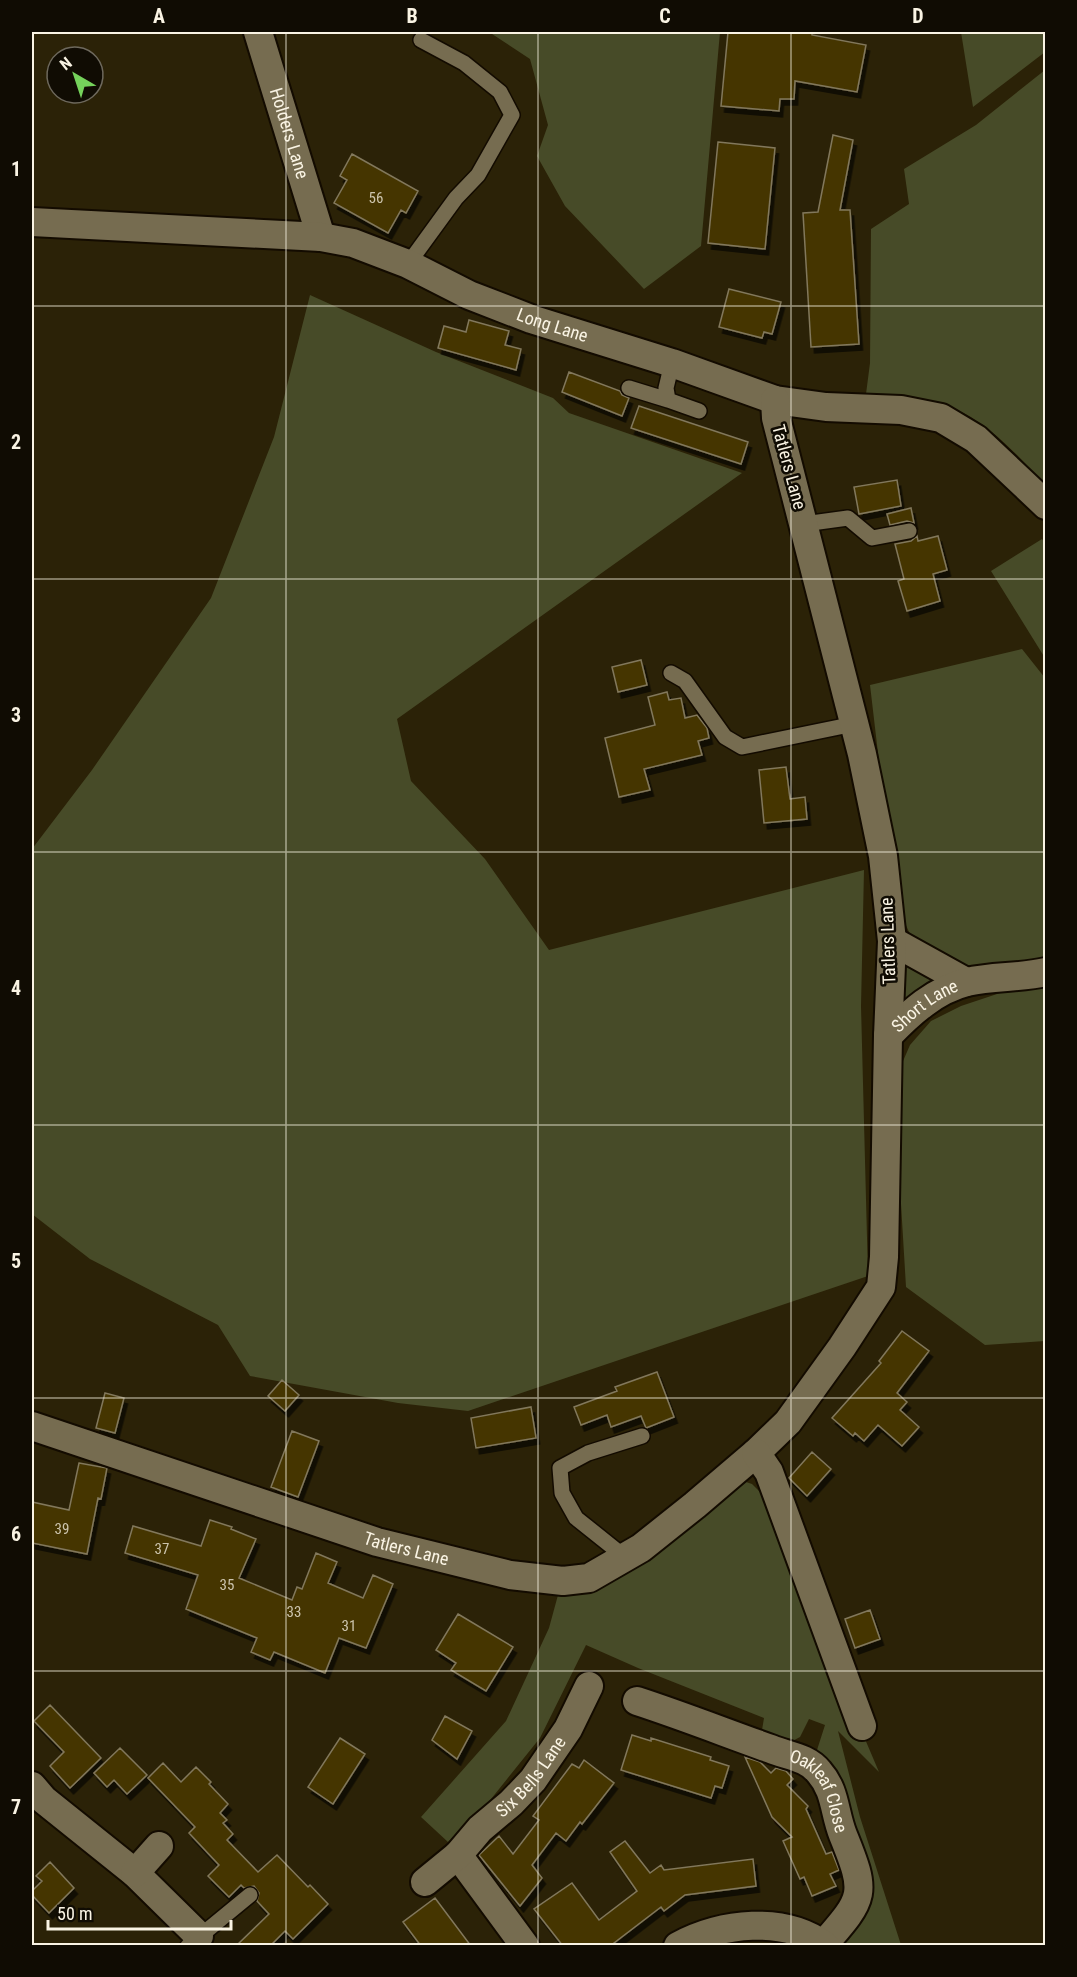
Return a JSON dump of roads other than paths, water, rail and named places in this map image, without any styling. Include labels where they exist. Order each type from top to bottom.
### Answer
[{"type":"street","name":"Holders Lane","points":[[258,32],[321,237]]},
{"type":"street","name":"Long Lane","points":[[32,222],[321,237],[353,243],[408,264],[469,295],[531,319],[672,363],[775,400],[826,407],[901,410],[941,418],[976,439],[1046,505]]},
{"type":"street","name":"Tatlers Lane","points":[[32,1426],[377,1542],[510,1575],[563,1581],[589,1578],[626,1558],[695,1505],[756,1453],[788,1422],[842,1347],[881,1287],[884,1257],[892,941],[883,856],[854,724],[776,418],[775,400]]},
{"type":"street","name":"Short Lane","points":[[892,941],[966,982]]},
{"type":"street","name":"Short Lane","points":[[888,1036],[930,998],[966,982],[1046,972]]},
{"type":"street","points":[[756,1453],[769,1472],[862,1726]]},
{"type":"street","name":"Six Bells Lane","points":[[425,1882],[458,1855],[480,1829],[511,1803],[533,1779],[567,1729],[589,1686]]},
{"type":"street","name":"Oakleaf Close","points":[[637,1701],[808,1761],[823,1776],[833,1794],[841,1829],[857,1868],[860,1884],[855,1905],[824,1945]]},
{"type":"street","points":[[36,1800],[135,1873],[193,1941]]},
{"type":"street","points":[[135,1873],[159,1845]]},
{"type":"street","points":[[458,1855],[525,1946]]},
{"type":"street","points":[[678,1946],[707,1934],[750,1926],[784,1928],[803,1934],[824,1945]]},
{"type":"lane","points":[[408,264],[456,198],[478,175],[512,115],[500,92],[464,63],[421,40]]},
{"type":"lane","points":[[668,400],[666,388],[672,363]]},
{"type":"lane","points":[[629,388],[699,411]]},
{"type":"lane","points":[[804,524],[848,518],[872,538],[909,531]]},
{"type":"lane","points":[[671,672],[685,681],[725,737],[742,747],[854,724]]},
{"type":"lane","points":[[626,1558],[576,1518],[562,1493],[560,1468],[588,1453],[642,1436]]},
{"type":"lane","points":[[193,1941],[250,1895]]}]
